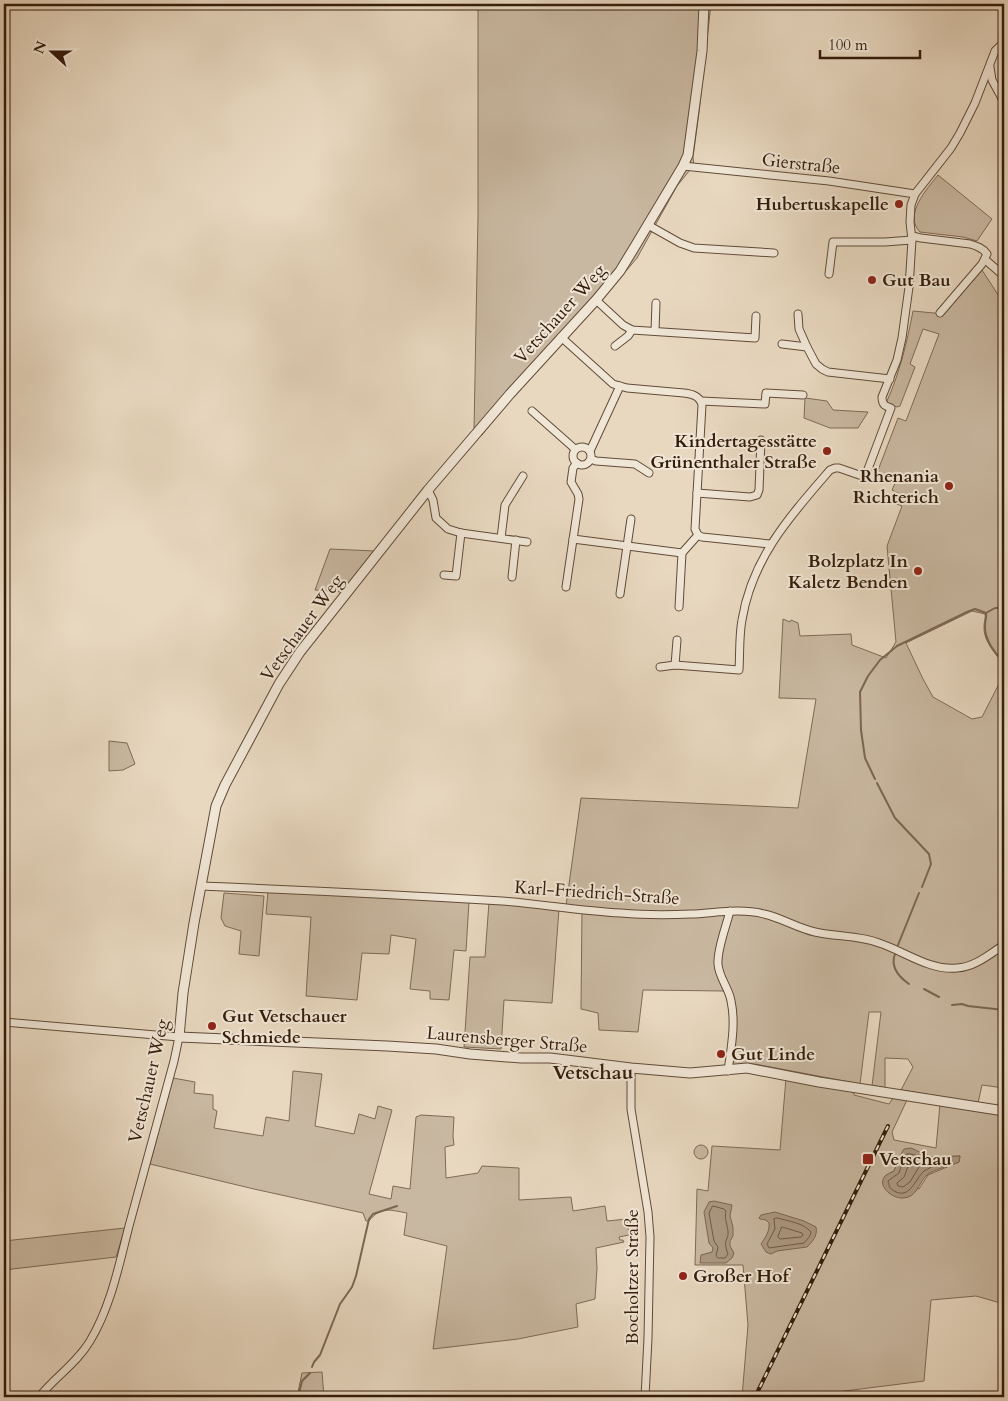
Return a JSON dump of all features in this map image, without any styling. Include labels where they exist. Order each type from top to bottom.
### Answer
[{"type":"street","name":"Vetschauer Weg","points":[[39,1397],[80,1354],[98,1328],[105,1310],[174,1061],[201,886],[219,798],[225,785],[279,684],[300,652],[428,490],[510,394],[620,271],[683,166],[688,154],[702,51],[704,4]]},
{"type":"street","points":[[660,667],[675,665],[739,670],[740,630],[746,600],[756,571],[770,544],[788,519],[830,470],[839,468],[866,477],[891,408],[884,405],[882,397],[897,360],[902,338],[909,287],[912,238],[910,222],[911,205],[915,194],[951,148],[960,133],[984,84],[996,51],[1004,44]]},
{"type":"street","points":[[990,64],[992,80],[1004,102]]},
{"type":"street","name":"Gierstraße","points":[[683,166],[829,181],[915,194]]},
{"type":"street","points":[[648,225],[680,243],[694,248],[774,253]]},
{"type":"street","points":[[829,274],[832,242],[885,242],[921,238],[963,242],[985,250],[987,254],[985,260],[940,313]]},
{"type":"street","points":[[985,260],[1004,276]]},
{"type":"street","points":[[596,300],[623,325],[632,330],[755,338],[756,316]]},
{"type":"street","points":[[655,331],[656,303]]},
{"type":"street","points":[[798,314],[799,329],[816,364],[822,369],[828,372],[890,379]]},
{"type":"street","points":[[615,346],[628,336],[632,330]]},
{"type":"street","points":[[561,337],[613,384],[626,388],[690,394],[701,401],[765,404],[766,393],[803,394]]},
{"type":"street","points":[[782,344],[807,347]]},
{"type":"street","points":[[591,459],[590,451],[620,386]]},
{"type":"street","points":[[701,401],[695,529],[698,535],[702,537],[770,544]]},
{"type":"street","points":[[532,412],[576,449]]},
{"type":"street","points":[[697,492],[750,497],[756,495],[759,490],[761,440]]},
{"type":"street","points":[[590,451],[584,446],[576,449],[573,456],[577,463],[585,465],[591,459]]},
{"type":"street","points":[[591,459],[635,464],[649,473]]},
{"type":"street","points":[[566,587],[579,499],[571,482],[573,468],[577,463]]},
{"type":"street","points":[[501,538],[505,504],[523,476]]},
{"type":"street","points":[[428,490],[433,500],[436,518],[448,529],[461,533],[527,542]]},
{"type":"street","points":[[620,594],[631,520]]},
{"type":"street","points":[[444,575],[456,576],[461,533]]},
{"type":"street","points":[[679,607],[682,553],[698,535]]},
{"type":"street","points":[[573,539],[682,553]]},
{"type":"street","points":[[512,577],[516,540]]},
{"type":"street","points":[[675,665],[677,640]]},
{"type":"street","name":"Karl-Friedrich-Straße","points":[[201,886],[503,901],[648,915],[730,911],[756,912],[772,916],[812,932],[871,940],[932,965],[949,968],[958,968],[977,962],[1004,945]]},
{"type":"street","points":[[728,1070],[733,1031],[733,1013],[730,995],[720,974],[718,960],[730,911]]},
{"type":"street","name":"Laurensberger Straße","points":[[4,1022],[179,1037],[436,1049],[478,1055],[550,1058],[690,1074],[747,1068],[819,1082],[1004,1111]]},
{"type":"street","name":"Bocholtzer Straße","points":[[631,1068],[631,1109],[648,1212],[650,1237],[645,1397]]},
{"type":"shaded area","points":[[478,4],[711,4],[693,157],[694,165],[677,186],[637,258],[592,311],[513,397],[481,436],[474,430],[478,217]]},
{"type":"shaded area","points":[[938,175],[992,219],[977,241],[963,237],[920,232],[915,225],[915,210],[918,202]]},
{"type":"shaded area","points":[[982,270],[1004,304],[1004,312],[999,319],[1004,323],[1004,605],[998,606],[999,611],[1004,616],[1004,665],[991,647],[984,632],[985,614],[972,611],[906,643],[933,697],[972,719],[982,717],[1004,674],[1004,939],[980,957],[978,965],[1004,948],[1004,1088],[982,1085],[978,1103],[901,1090],[913,1067],[908,1059],[885,1058],[885,1088],[872,1086],[881,1012],[869,1012],[860,1084],[755,1064],[733,1065],[736,1018],[732,995],[724,991],[643,990],[638,1032],[599,1030],[598,1013],[581,1009],[582,907],[566,906],[581,798],[798,808],[816,699],[779,698],[783,619],[798,623],[800,636],[851,634],[852,645],[886,658],[896,642],[887,546],[902,506],[894,503],[898,493],[892,490],[896,481],[877,473],[898,418],[906,421],[939,334],[923,329],[910,364],[915,367],[900,406],[888,404],[887,401],[903,357],[913,311],[944,314]]},
{"type":"shaded area","points":[[805,398],[827,401],[833,410],[868,412],[858,428],[830,428],[804,418]]},
{"type":"shaded area","points":[[330,549],[375,551],[342,592],[315,590]]},
{"type":"shaded area","points":[[109,741],[127,743],[135,764],[123,770],[109,771]]},
{"type":"shaded area","points":[[268,891],[469,902],[466,951],[454,950],[449,1000],[430,999],[430,991],[410,989],[416,939],[391,935],[389,954],[362,953],[357,1000],[306,996],[311,917],[266,914]]},
{"type":"shaded area","points":[[224,893],[264,896],[259,956],[239,954],[241,931],[225,926],[221,918]]},
{"type":"shaded area","points":[[489,902],[559,909],[552,1003],[504,1000],[501,1049],[464,1047],[470,957],[485,957]]},
{"type":"shaded area","points":[[293,1071],[322,1074],[315,1126],[354,1134],[359,1114],[375,1119],[378,1106],[392,1110],[369,1194],[391,1199],[393,1186],[410,1189],[416,1117],[421,1115],[454,1117],[454,1145],[445,1147],[446,1178],[478,1173],[482,1166],[519,1168],[519,1200],[571,1197],[573,1211],[605,1206],[607,1221],[627,1219],[629,1235],[619,1237],[624,1242],[596,1248],[595,1299],[576,1304],[578,1327],[518,1339],[433,1349],[447,1246],[404,1235],[407,1213],[386,1210],[366,1221],[363,1213],[150,1164],[173,1078],[195,1082],[194,1093],[213,1095],[213,1109],[217,1111],[214,1128],[263,1136],[266,1117],[289,1121]]},
{"type":"shaded area","points":[[786,1078],[854,1092],[854,1095],[889,1104],[893,1098],[907,1100],[892,1132],[894,1140],[936,1148],[940,1104],[1004,1115],[1004,1304],[976,1296],[931,1300],[924,1381],[797,1397],[742,1397],[748,1325],[743,1265],[695,1265],[697,1189],[708,1191],[712,1146],[780,1150]],"holes":[[[924,1154],[933,1157],[960,1156],[959,1162],[928,1175],[919,1189],[885,1176],[894,1171],[900,1156]]]},
{"type":"shaded area","points":[[698,1145],[704,1145],[708,1152],[704,1159],[698,1159],[694,1155],[694,1149]]},
{"type":"shaded area","points":[[125,1228],[116,1257],[4,1270],[4,1241]]},
{"type":"shaded area","points":[[322,1372],[324,1397],[297,1397],[302,1373]]},
{"type":"water","points":[[911,1148],[932,1157],[960,1156],[959,1162],[927,1175],[912,1195],[903,1198],[895,1197],[884,1188],[883,1180],[886,1175],[894,1171],[904,1149]]},
{"type":"water","points":[[714,1201],[732,1205],[730,1216],[733,1236],[730,1246],[734,1253],[732,1258],[726,1263],[700,1263],[701,1255],[712,1252],[713,1248],[709,1243],[704,1212],[709,1202]]},
{"type":"water","points":[[775,1212],[804,1221],[816,1227],[813,1241],[807,1247],[777,1251],[771,1254],[766,1252],[761,1244],[768,1232],[769,1223],[759,1218],[761,1215]]},
{"type":"waterway","points":[[875,779],[865,758],[861,730],[860,692],[868,676],[880,660],[897,646],[967,612],[975,609],[986,613],[998,608]]},
{"type":"waterway","points":[[986,613],[986,636],[994,651],[1004,663]]},
{"type":"waterway","points":[[877,783],[895,818],[929,854],[931,864],[922,887]]},
{"type":"waterway","points":[[898,945],[919,893]]},
{"type":"waterway","points":[[895,954],[894,963],[896,971],[909,984]]},
{"type":"waterway","points":[[924,989],[939,997]]},
{"type":"waterway","points":[[952,1005],[962,1004],[1004,1010]]},
{"type":"waterway","points":[[312,1367],[320,1355],[340,1304],[352,1287],[369,1219],[373,1214],[397,1206]]},
{"type":"waterway","points":[[298,1397],[302,1381],[310,1373]]},
{"type":"railway","points":[[755,1397],[888,1126]]},
{"type":"place","name":"Hubertuskapelle","points":[[899,204]]},
{"type":"place","name":"Gut Bau","points":[[872,280]]},
{"type":"place","name":"Kindertagesstätte Grünenthaler Straße","points":[[827,451]]},
{"type":"place","name":"Rhenania Richterich","points":[[949,486]]},
{"type":"place","name":"Bolzplatz In Kaletz Benden","points":[[918,571]]},
{"type":"place","name":"Gut Vetschauer Schmiede","points":[[212,1026]]},
{"type":"place","name":"Gut Linde","points":[[721,1054]]},
{"type":"place","name":"Vetschau","points":[[868,1159]]},
{"type":"place","name":"Großer Hof","points":[[683,1276]]},
{"type":"district","name":"Vetschau","points":[[593,1072]]}]
